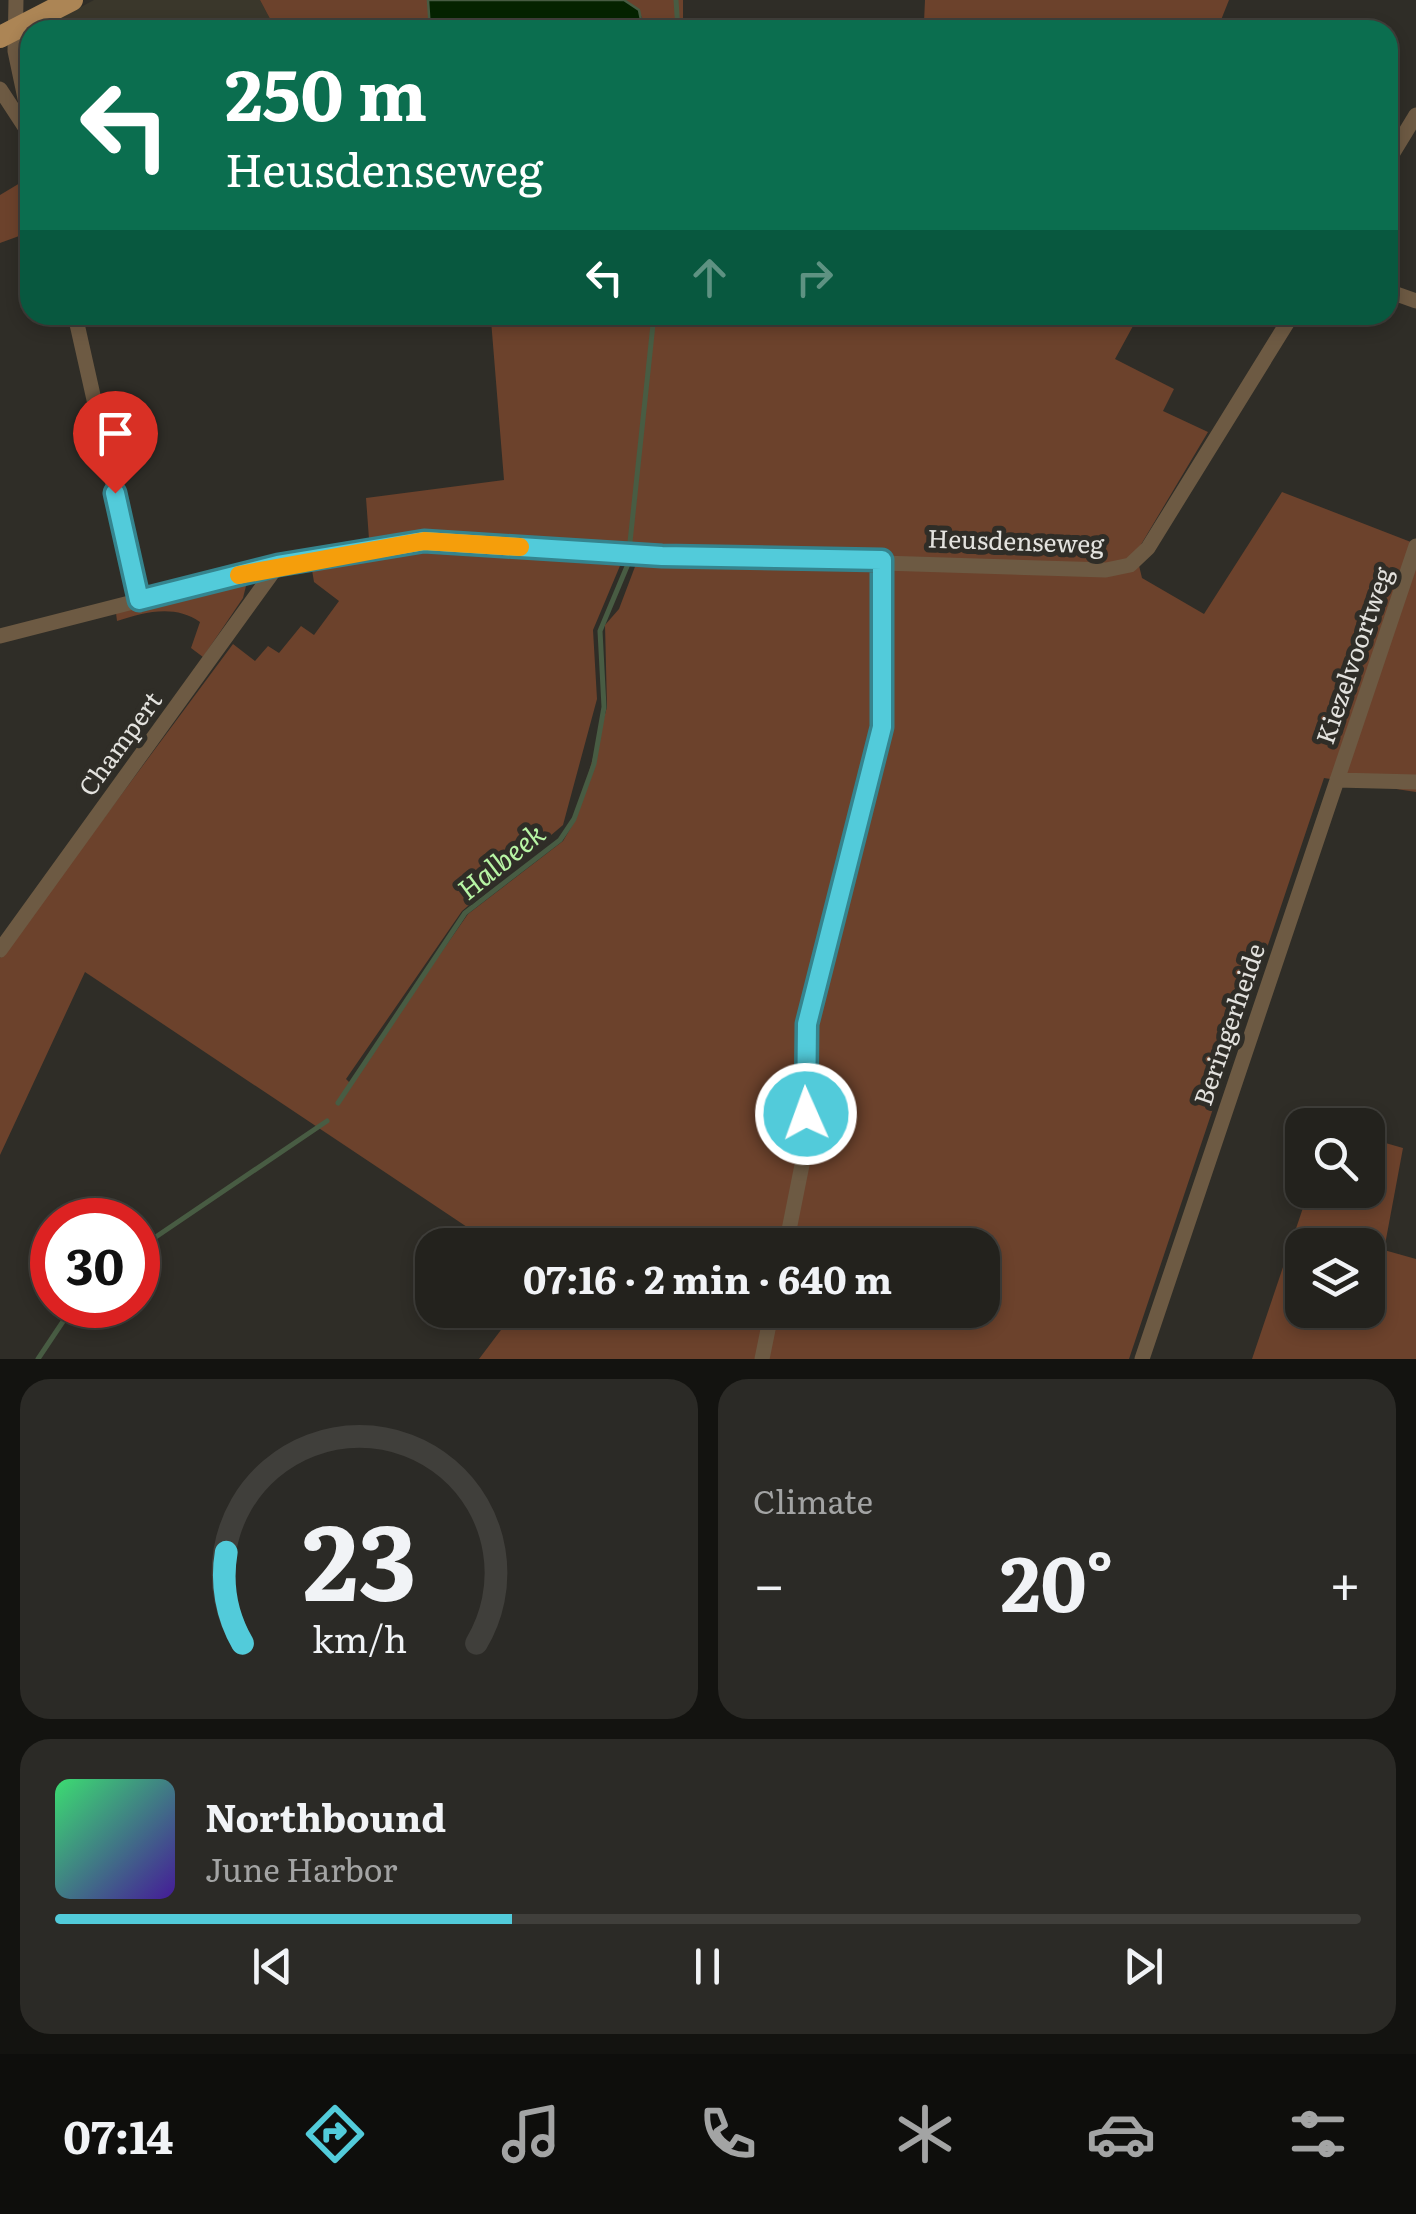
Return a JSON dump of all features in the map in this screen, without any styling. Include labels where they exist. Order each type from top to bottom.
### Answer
[{"type":"main road","points":[[32,20],[72,0]]},
{"type":"street","points":[[16,0],[8,32],[20,81]]},
{"type":"street","points":[[0,89],[20,120]]},
{"type":"street","points":[[1398,145],[1416,115]]},
{"type":"street","points":[[77,325],[139,600]]},
{"type":"street","name":"Heusdenseweg","points":[[0,636],[278,565],[424,541],[662,556],[1106,570],[1130,565],[1148,548],[1286,325]]},
{"type":"street","name":"Kiezelvoortweg","points":[[1336,780],[1416,546]]},
{"type":"street","points":[[789,1228],[806,1144],[807,1024],[882,727],[882,560]]},
{"type":"street","name":"Champert","points":[[0,950],[278,565]]},
{"type":"street","points":[[1336,780],[1416,782]]},
{"type":"street","name":"Beringerheide","points":[[1142,1359],[1336,780]]},
{"type":"street","points":[[762,1359],[768,1328]]},
{"type":"shaded area","points":[[94,0],[260,0],[271,20],[57,20]]},
{"type":"shaded area","points":[[260,0],[428,0],[429,20],[271,20]]},
{"type":"shaded area","points":[[428,0],[624,0],[639,10],[641,20],[429,20]]},
{"type":"shaded area","points":[[624,0],[683,0],[683,20],[642,17]]},
{"type":"shaded area","points":[[925,0],[1229,0],[1221,20],[924,20]]},
{"type":"shaded area","points":[[20,183],[20,236],[0,243],[0,195]]},
{"type":"shaded area","points":[[491,325],[1134,325],[1115,359],[1174,389],[1163,411],[1208,432],[1136,553],[1142,578],[1204,614],[1282,492],[1416,544],[1416,792],[1324,778],[1129,1359],[479,1359],[502,1328],[1000,1328],[1000,1228],[469,1228],[85,972],[0,1155],[0,958],[233,644],[255,661],[268,646],[279,653],[301,626],[314,635],[339,601],[314,582],[311,564],[396,553],[394,536],[369,539],[366,498],[504,480]],"holes":[[[622,561],[636,564],[619,609],[605,625],[607,707],[576,819],[563,841],[468,914],[350,1083],[346,1079],[462,911],[563,825],[597,699],[593,630]]]},
{"type":"shaded area","points":[[247,582],[243,598],[203,657],[191,648],[200,622],[190,616],[159,611],[117,621],[116,613]]},
{"type":"shaded area","points":[[1385,1143],[1403,1148],[1385,1245],[1385,1228],[1296,1228],[1303,1208],[1385,1208]]},
{"type":"shaded area","points":[[1385,1250],[1416,1259],[1416,1359],[1252,1359],[1285,1261],[1285,1328],[1385,1328]]},
{"type":"waterway","name":"Halbeek","points":[[676,0],[677,20]]},
{"type":"waterway","name":"Halbeek","points":[[630,542],[653,325]]},
{"type":"waterway","name":"Halbeek","points":[[338,1103],[465,913],[560,840],[574,819],[594,764],[604,707],[600,631],[628,564]]},
{"type":"waterway","name":"Halbeek","points":[[160,1234],[327,1121]]},
{"type":"waterway","name":"Halbeek","points":[[38,1359],[59,1328]]},
{"type":"slow traffic","points":[[239,575],[424,541],[520,547]]},
{"type":"route","points":[[115,493],[139,600],[278,565],[424,541],[662,556],[882,560],[882,727],[807,1024],[806,1114]]}]
